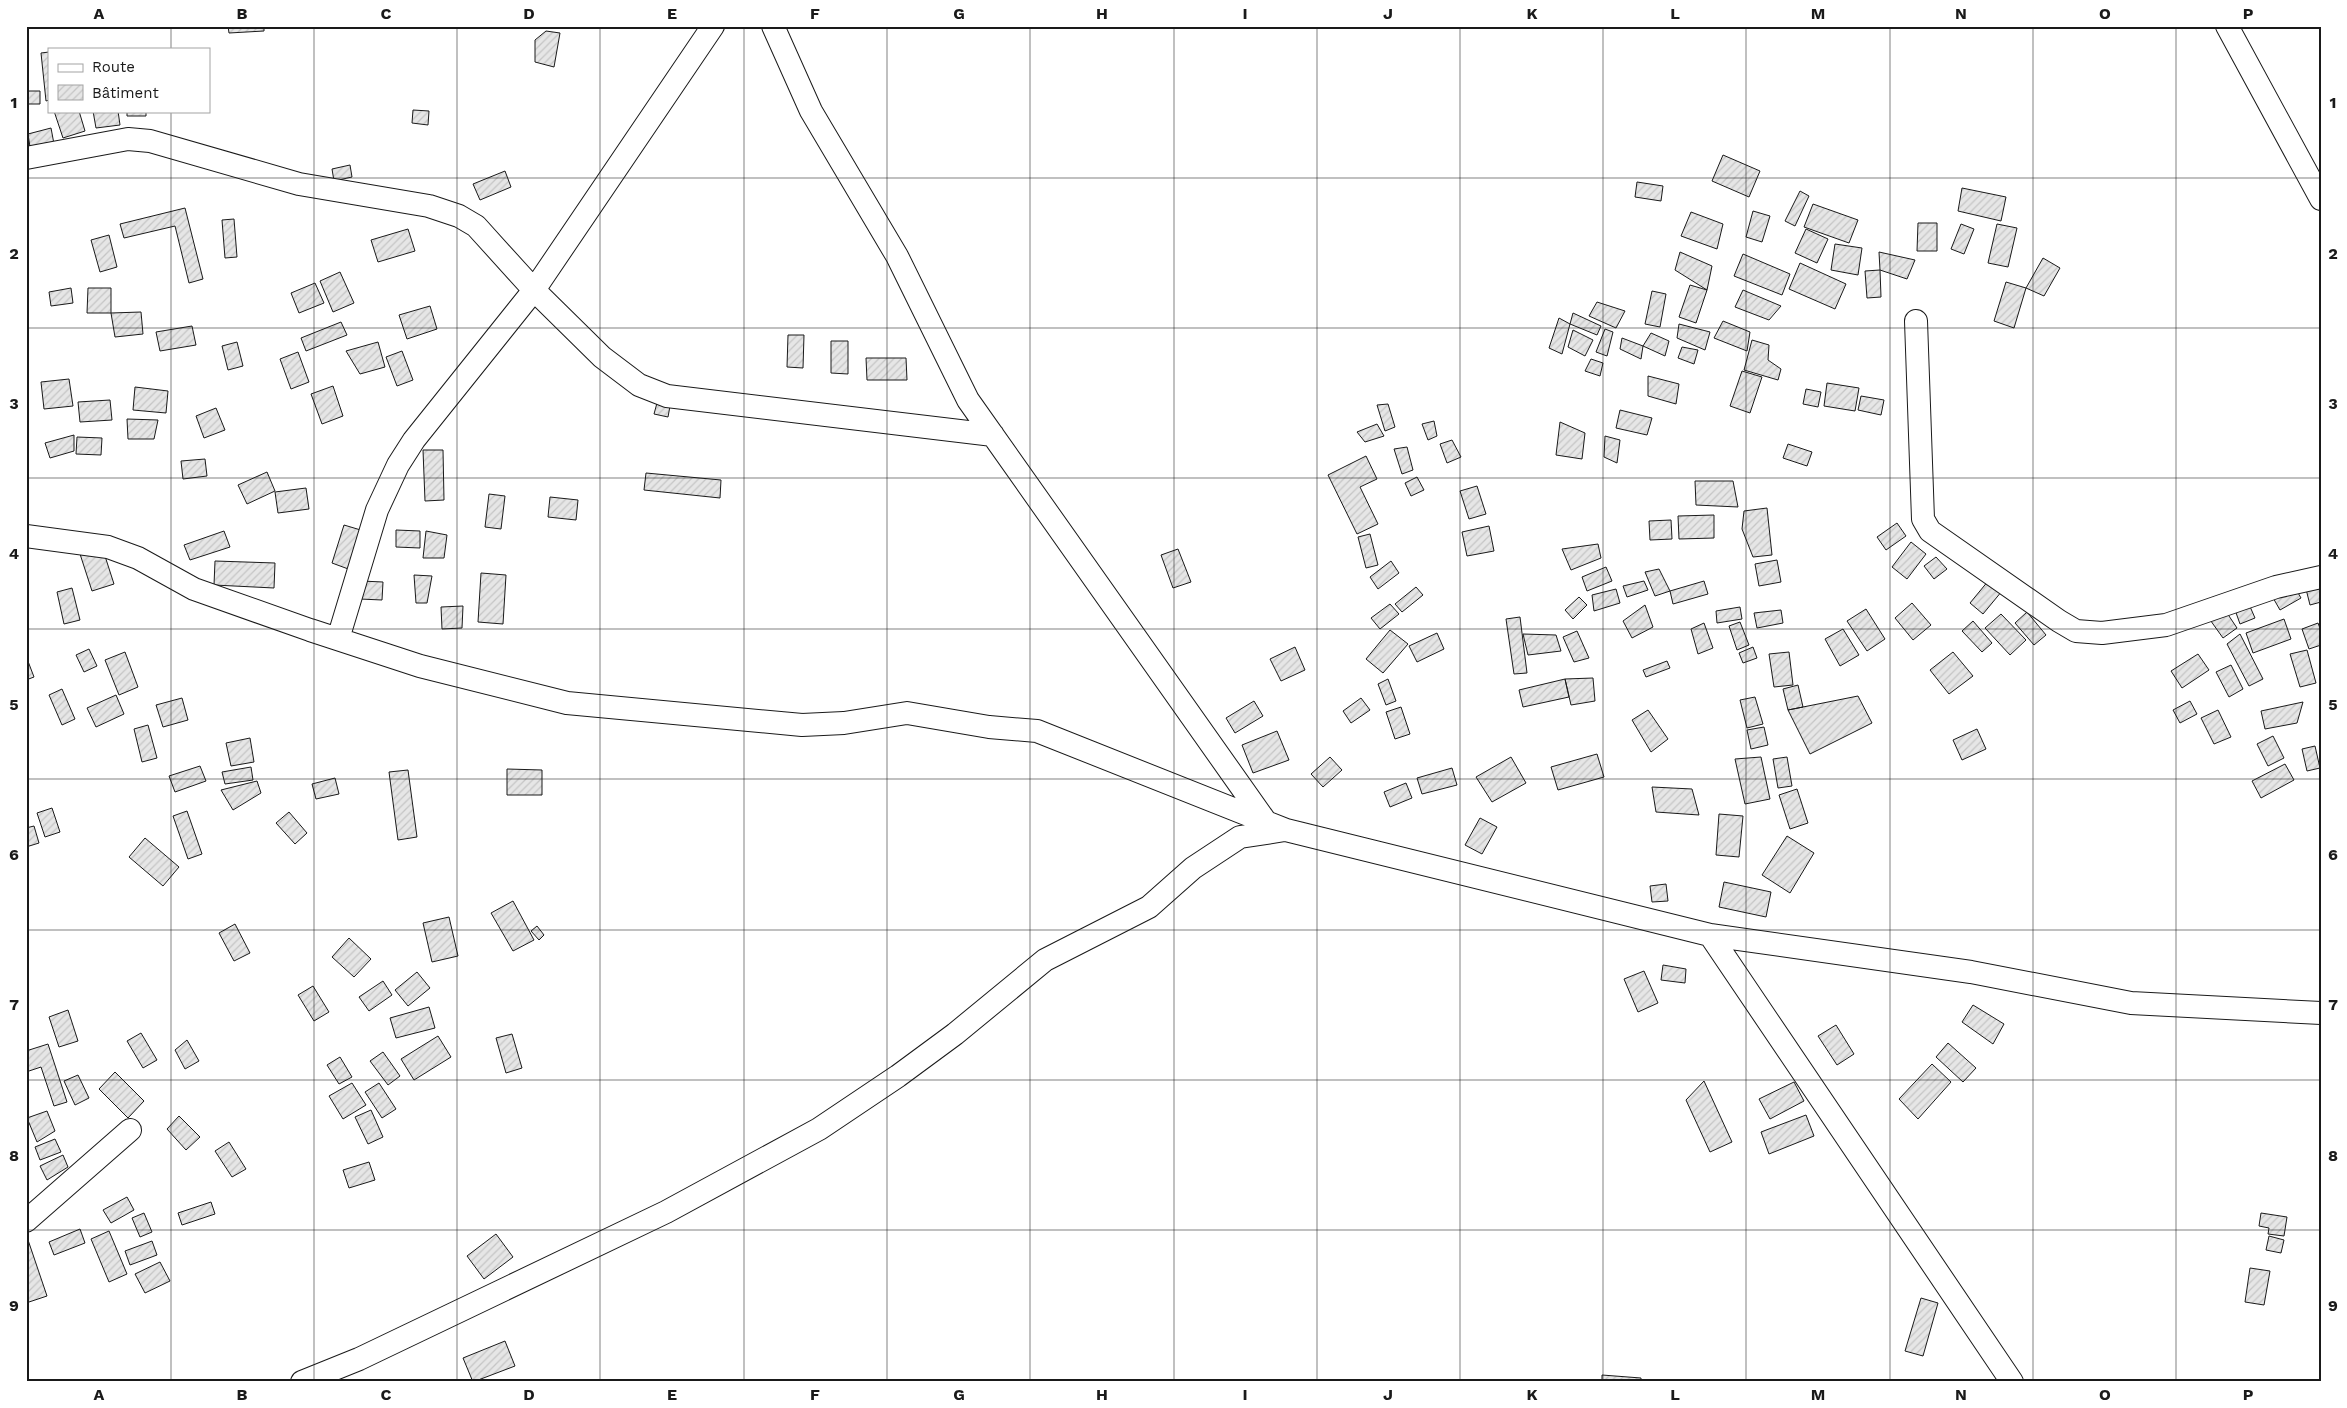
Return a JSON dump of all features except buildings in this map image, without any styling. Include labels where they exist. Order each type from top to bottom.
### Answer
[{"type":"street","points":[[338,639],[377,510],[398,465],[414,440],[534,290],[713,26]]},
{"type":"street","points":[[773,26],[811,111],[897,256],[968,400],[1276,826]]},
{"type":"street","points":[[2227,26],[2321,199]]},
{"type":"street","points":[[26,158],[128,139],[142,140],[299,184],[429,206],[459,216],[476,226],[534,290],[602,357],[639,385],[666,396],[993,435]]},
{"type":"street","points":[[1916,321],[1923,519],[1930,531],[2059,621],[2076,631],[2102,633],[2166,625],[2276,587],[2321,577]]},
{"type":"street","points":[[26,536],[108,547],[138,558],[194,589],[338,639],[420,666],[567,703],[802,725],[844,723],[907,713],[989,727],[1037,731],[1276,826],[1710,935],[1971,972],[2131,1003],[2321,1013]]},
{"type":"street","points":[[302,1382],[359,1359],[666,1212],[819,1129],[933,1050],[1044,960],[1149,907],[1193,868],[1240,837],[1276,826]]},
{"type":"street","points":[[1710,935],[2012,1382]]},
{"type":"street","points":[[26,1220],[130,1130]]}]
